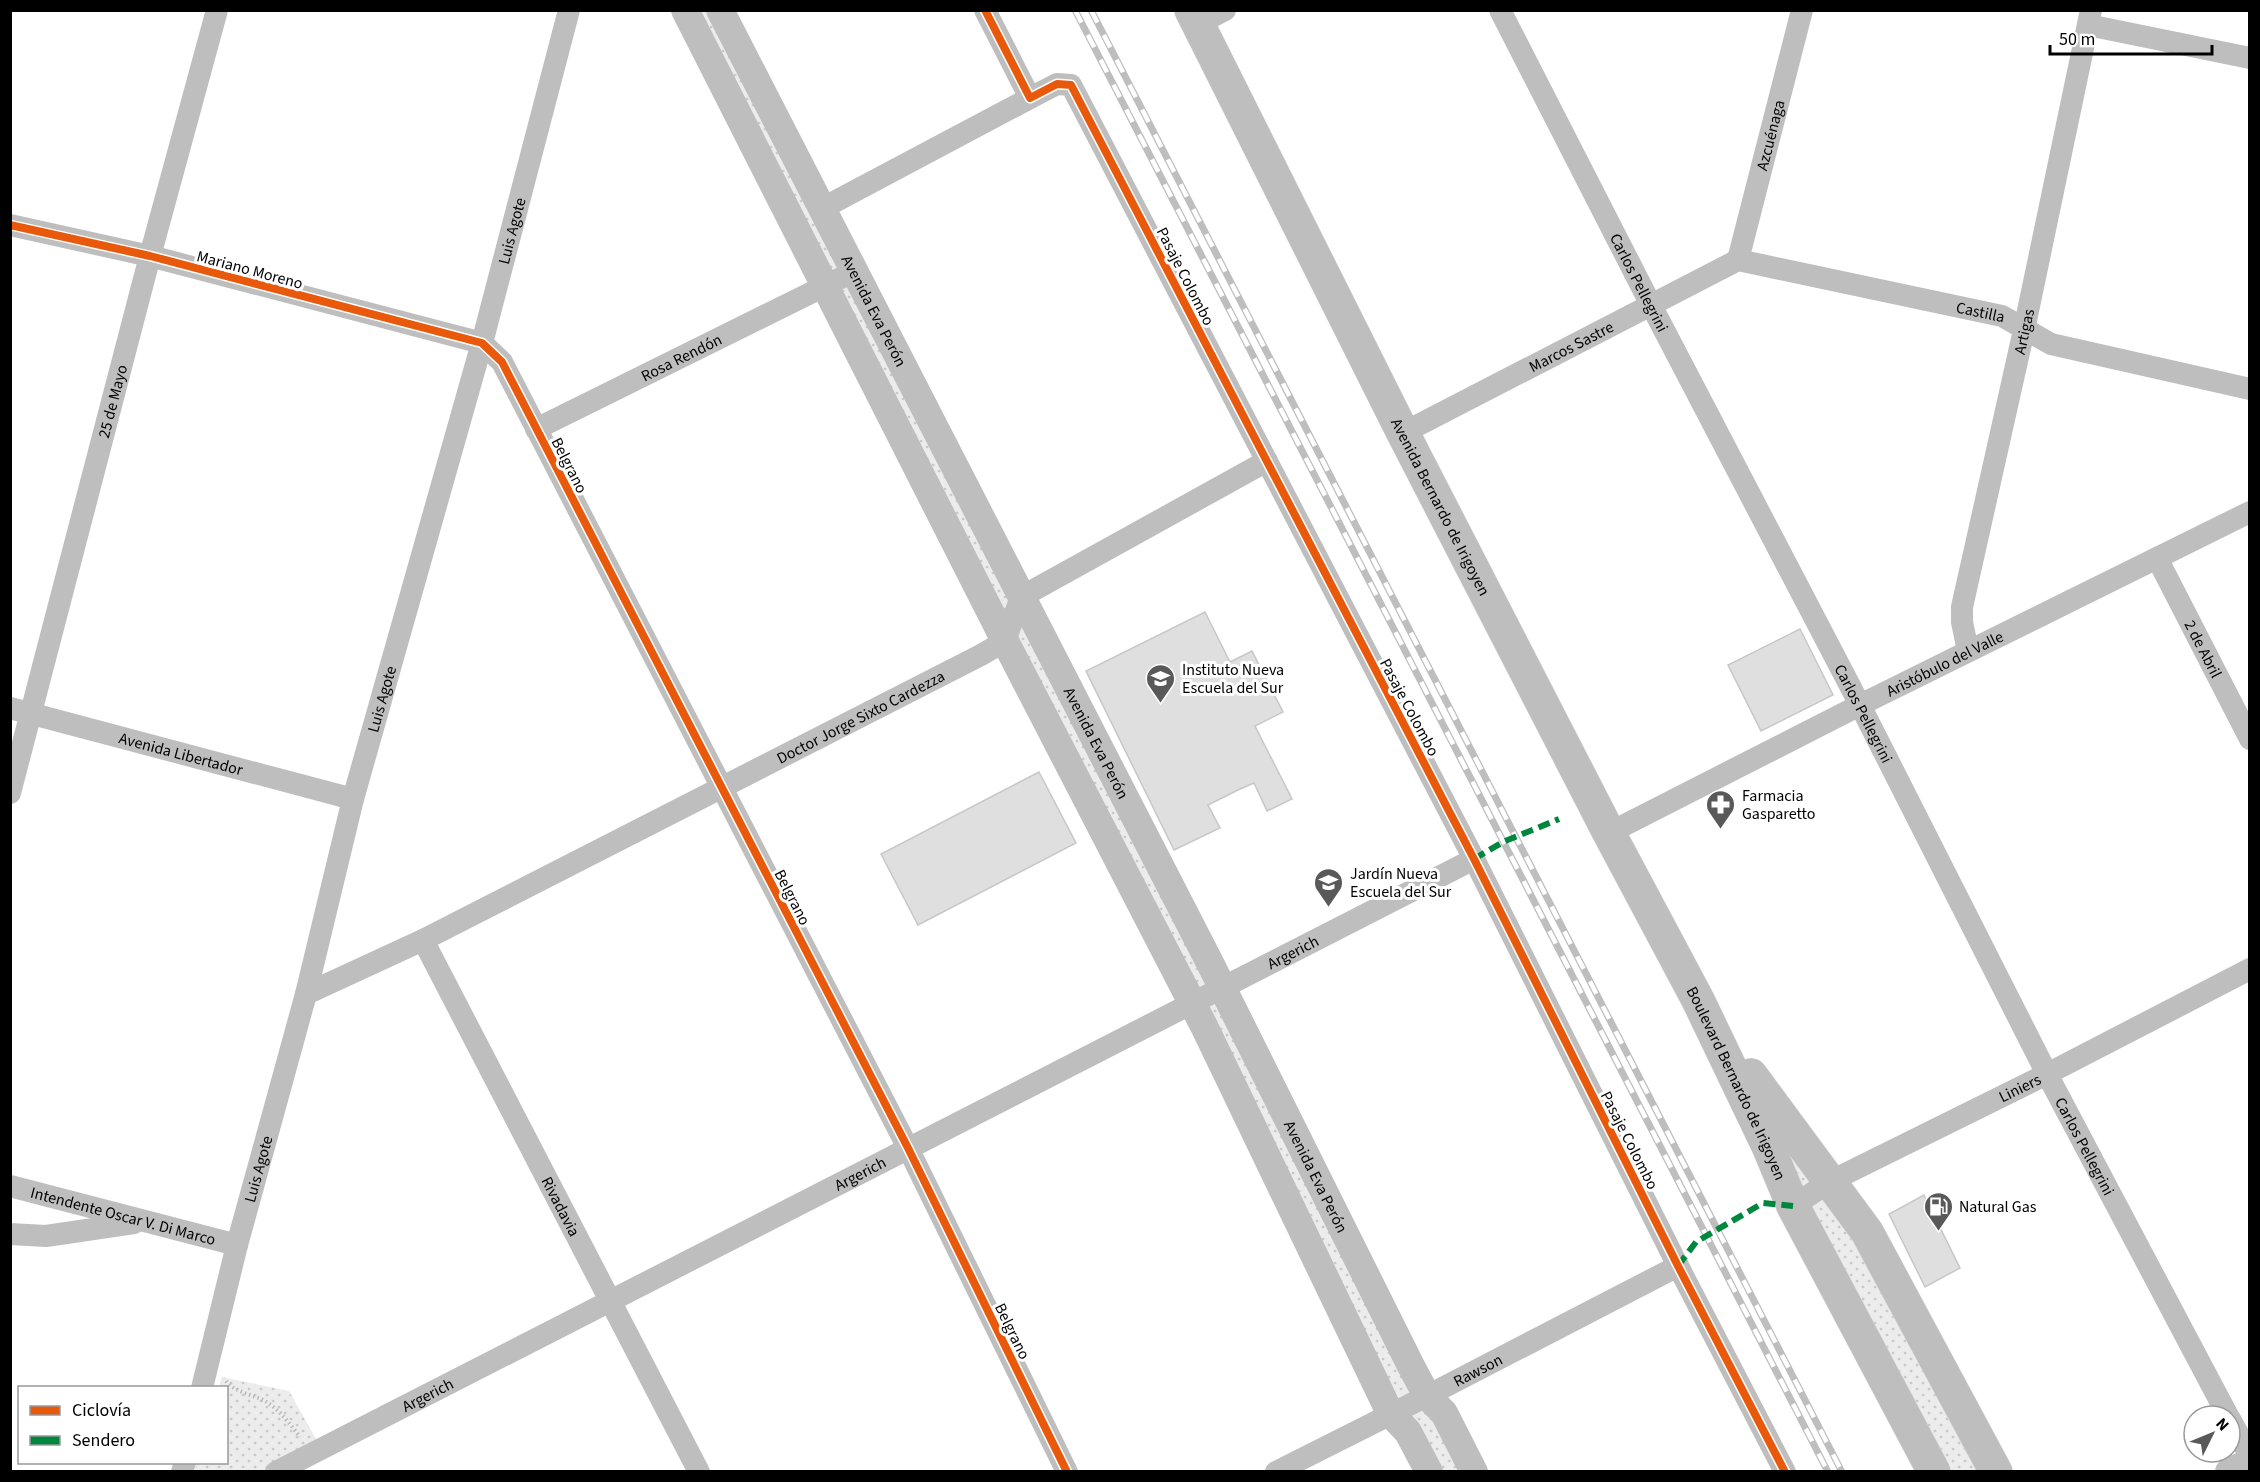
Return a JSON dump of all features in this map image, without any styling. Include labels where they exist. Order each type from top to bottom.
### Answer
[{"type":"main road","name":"Avenida Bernardo de Irigoyen","points":[[1204,15],[1403,433],[1698,1000]]},
{"type":"main road","name":"Boulevard Bernardo de Irigoyen","points":[[1698,1000],[1753,1079],[1867,1232],[1996,1472]]},
{"type":"main road","name":"Boulevard Bernardo de Irigoyen","points":[[1698,1000],[1768,1146],[1793,1206],[1934,1472]]},
{"type":"street","name":"25 de Mayo","points":[[10,793],[21,710],[150,256],[217,10]]},
{"type":"street","name":"Luis Agote","points":[[202,1386],[237,1245],[306,994],[353,799],[482,343],[569,10]]},
{"type":"street","name":"Avenida Eva Perón","points":[[685,10],[1191,1002],[1390,1413],[1408,1432],[1429,1472]]},
{"type":"street","name":"Avenida Eva Perón","points":[[720,10],[1222,987],[1427,1396],[1444,1413],[1474,1472]]},
{"type":"street","points":[[821,209],[1030,98],[985,10]]},
{"type":"street","name":"Carlos Pellegrini","points":[[1500,10],[1860,705],[2047,1074],[2222,1404]]},
{"type":"street","name":"Azcuénaga","points":[[1738,260],[1802,10]]},
{"type":"street","points":[[2089,18],[2250,57]]},
{"type":"street","name":"Artigas","points":[[1968,651],[1962,622],[1962,607],[2024,330],[2089,18]]},
{"type":"street","name":"Pasaje Colombo","points":[[1030,98],[1057,84],[1071,85],[1474,859],[1678,1266],[1785,1472]]},
{"type":"street","name":"Mariano Moreno","points":[[10,225],[150,256],[482,343]]},
{"type":"street","name":"Marcos Sastre","points":[[1403,433],[1738,260]]},
{"type":"street","name":"Castilla","points":[[1738,260],[2002,316],[2050,344],[2250,389]]},
{"type":"street","name":"Rosa Rendón","points":[[536,429],[853,272]]},
{"type":"street","name":"Belgrano","points":[[482,343],[502,362],[908,1148],[1068,1472]]},
{"type":"street","points":[[1005,641],[1021,597],[1267,461]]},
{"type":"street","name":"Aristóbulo del Valle","points":[[1610,833],[1860,705],[2250,512]]},
{"type":"street","name":"2 de Abril","points":[[2157,558],[2250,740]]},
{"type":"street","name":"Doctor Jorge Sixto Cardezza","points":[[306,994],[423,940],[1005,641]]},
{"type":"street","name":"Avenida Libertador","points":[[21,710],[353,799]]},
{"type":"street","name":"Argerich","points":[[276,1472],[315,1463],[610,1300],[1474,859]]},
{"type":"street","name":"Rivadavia","points":[[423,940],[699,1472]]},
{"type":"street","name":"Liniers","points":[[1793,1206],[1829,1182],[2047,1074],[2250,969]]},
{"type":"street","name":"Intendente Oscar V. Di Marco","points":[[10,1186],[237,1245]]},
{"type":"street","points":[[10,1234],[46,1236],[143,1222]]},
{"type":"street","name":"Rawson","points":[[1276,1472],[1678,1266]]},
{"type":"street","name":"Carlos Pellegrini","points":[[2242,1442],[2250,1456]]},
{"type":"street","points":[[2229,1472],[2250,1461]]},
{"type":"path","points":[[211,1351],[231,1387],[274,1407],[298,1434],[315,1463]]},
{"type":"shaded area","points":[[689,11],[705,11],[830,248],[1462,1471],[1436,1471]]},
{"type":"shaded area","points":[[1753,1079],[1996,1471],[1934,1471],[1793,1206]]},
{"type":"shaded area","points":[[222,1377],[289,1391],[321,1448],[275,1471],[195,1471],[196,1464],[228,1464],[228,1386],[219,1386]]},
{"type":"building","points":[[1205,612],[1230,662],[1252,651],[1283,712],[1255,726],[1292,799],[1267,811],[1254,783],[1240,789],[1208,805],[1220,828],[1174,850],[1086,671]]},
{"type":"building","points":[[1800,629],[1833,695],[1761,731],[1728,665]]},
{"type":"building","points":[[1039,772],[1076,843],[918,925],[881,854]]},
{"type":"building","points":[[1924,1195],[1960,1268],[1925,1287],[1889,1214]]},
{"type":"railway","points":[[1075,10],[1828,1472]]},
{"type":"railway","points":[[1091,10],[1842,1472]]},
{"type":"marked path","points":[[1474,859],[1503,842],[1559,819]]},
{"type":"marked path","points":[[1678,1266],[1696,1242],[1763,1203],[1793,1206]]},
{"type":"cycle path","points":[[985,10],[1030,98],[1057,84],[1071,85],[1474,859],[1678,1266],[1785,1472]]},
{"type":"cycle path","points":[[10,225],[150,256],[482,343],[502,362],[908,1148],[1067,1472]]},
{"type":"place","name":"Instituto Nueva Escuela del Sur","points":[[1161,704]]},
{"type":"place","name":"Farmacia Gasparetto","points":[[1721,830]]},
{"type":"place","name":"Jardín Nueva Escuela del Sur","points":[[1329,908]]},
{"type":"place","name":"Natural Gas","points":[[1938,1232]]}]
